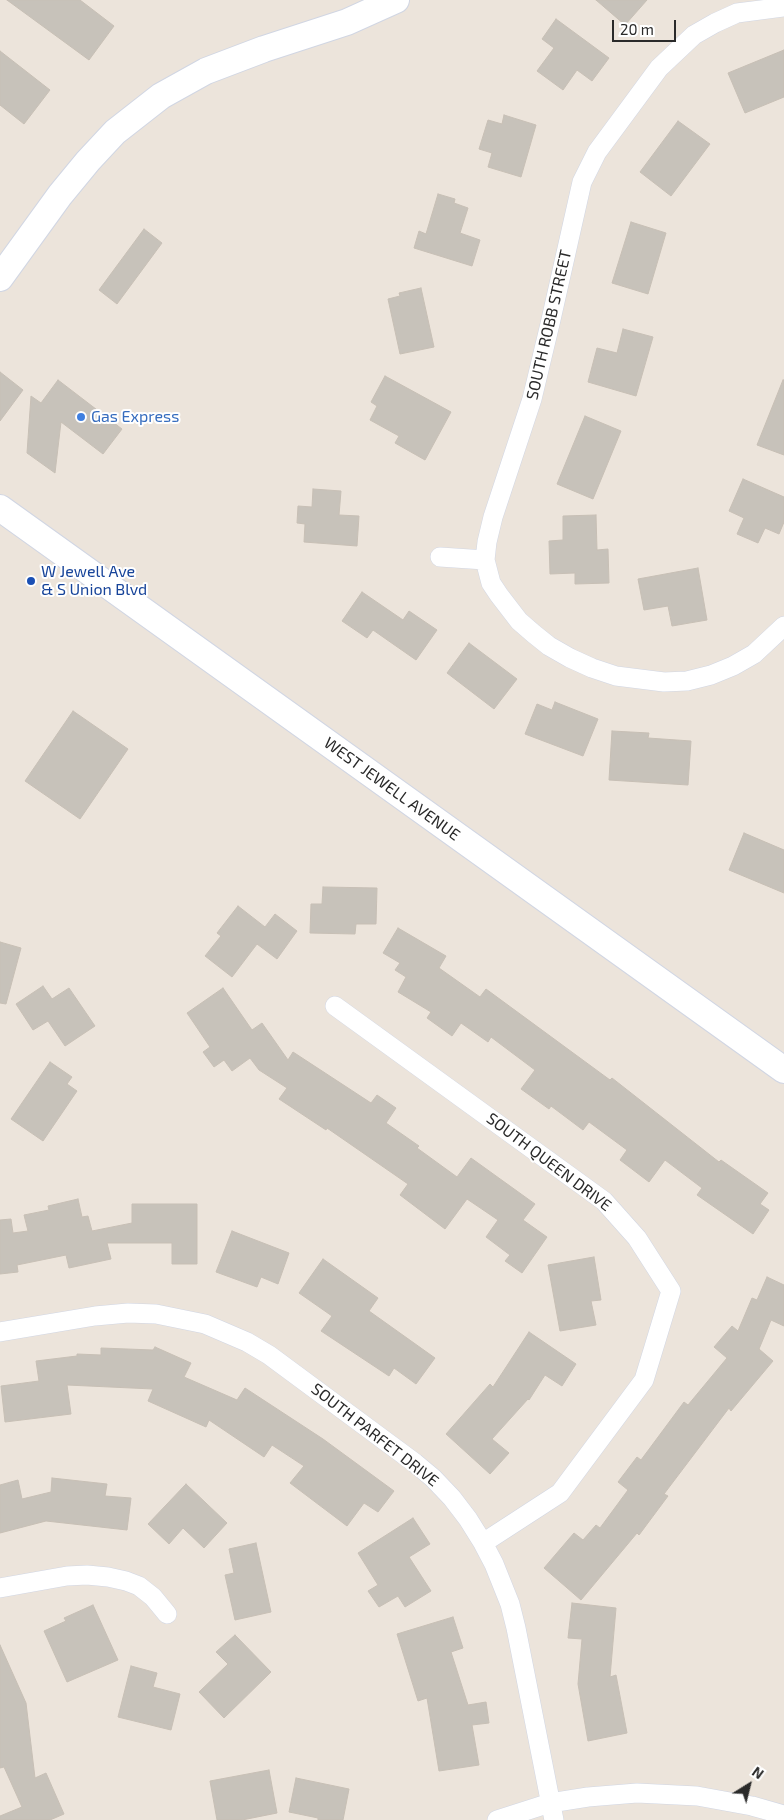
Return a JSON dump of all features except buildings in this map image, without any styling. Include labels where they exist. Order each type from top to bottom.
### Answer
[{"type":"main road","points":[[0,278],[60,195],[88,161],[115,132],[161,96],[224,63],[347,22],[396,0]]},
{"type":"main road","name":"WEST JEWELL AVENUE","points":[[0,508],[784,1070]]},
{"type":"street","name":"SOUTH ROBB STREET","points":[[780,638],[733,666],[688,681],[664,682],[616,676],[570,658],[549,646],[519,621],[492,583],[485,560],[493,517],[532,399],[582,182],[597,152],[659,68],[694,35],[715,22],[737,13],[784,7]]},
{"type":"street","points":[[440,557],[485,560]]},
{"type":"street","name":"SOUTH QUEEN DRIVE","points":[[334,1006],[604,1200],[637,1238],[671,1291],[644,1380],[566,1486],[560,1493],[483,1543]]},
{"type":"street","name":"SOUTH PARFET DRIVE","points":[[0,1332],[94,1316],[128,1313],[156,1314],[182,1318],[226,1332],[247,1342],[282,1364],[415,1463],[452,1498],[468,1519],[483,1543],[502,1583],[516,1628],[552,1812]]},
{"type":"street","points":[[0,1588],[67,1576],[108,1577],[139,1586],[154,1597],[167,1614]]},
{"type":"street","points":[[496,1820],[552,1812],[588,1796],[664,1794],[726,1800],[784,1814]]},
{"type":"place","name":"Gas Express","points":[[81,417]]},
{"type":"place","name":"W Jewell Ave & S Union Blvd","points":[[31,581]]}]
